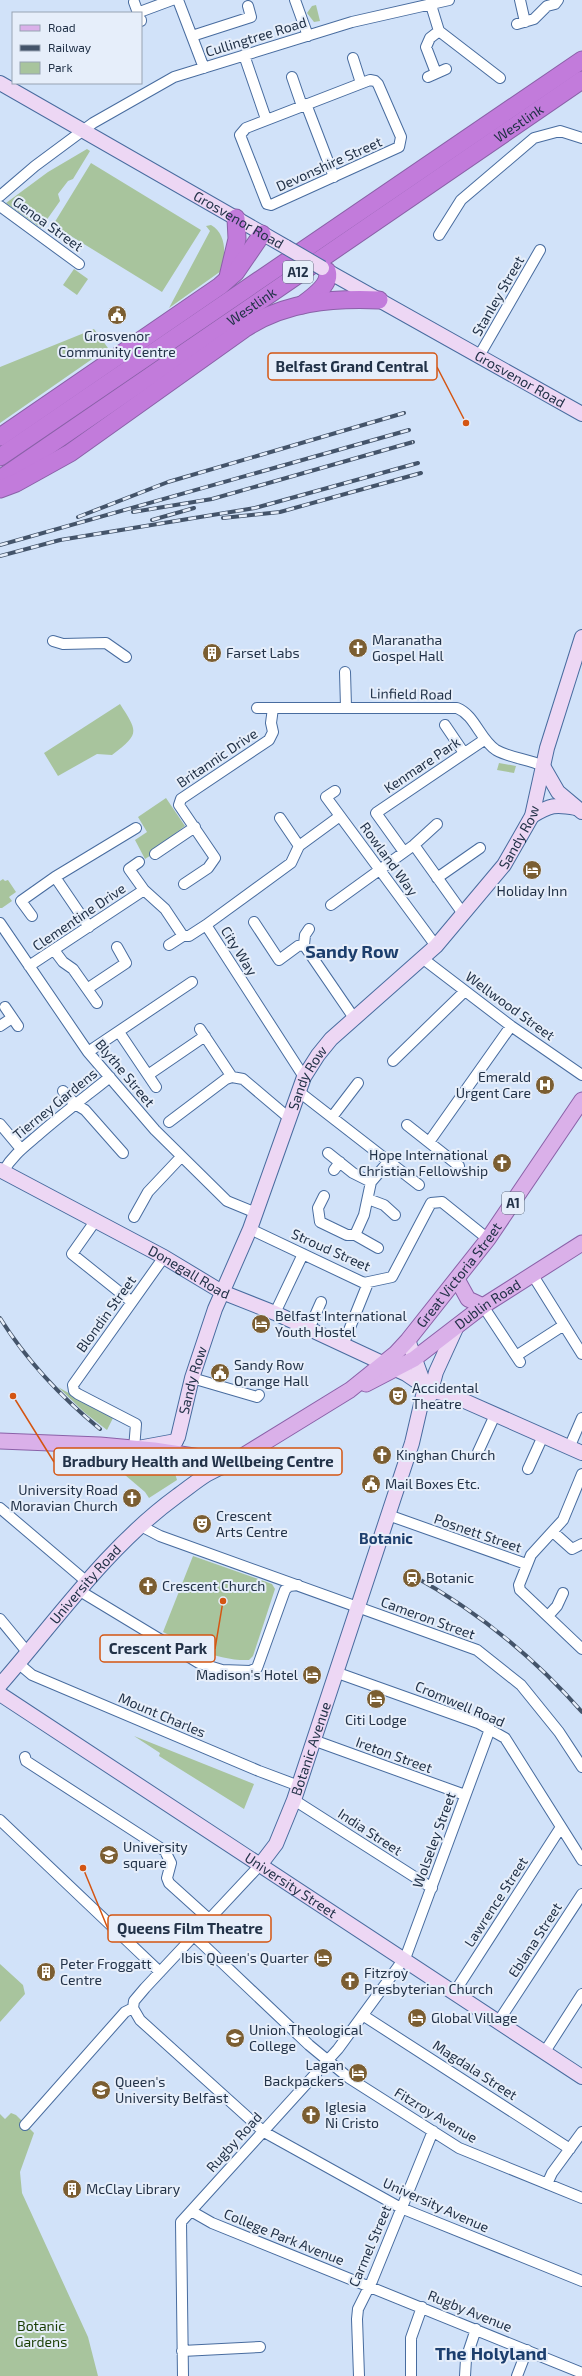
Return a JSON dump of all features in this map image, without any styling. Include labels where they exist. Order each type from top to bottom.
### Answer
[{"type":"highway","name":"Westlink","points":[[0,457],[582,60]]},
{"type":"highway","name":"Westlink","points":[[0,479],[582,80]]},
{"type":"highway","points":[[227,281],[237,239],[236,218]]},
{"type":"highway","points":[[0,437],[227,281],[244,262],[262,234]]},
{"type":"highway","points":[[302,306],[318,293],[324,284],[328,277],[325,270]]},
{"type":"highway","points":[[0,489],[16,483],[70,453],[258,320],[283,309],[337,300],[379,300]]},
{"type":"main road","name":"Great Victoria Street","points":[[389,1366],[411,1350],[457,1279],[488,1239],[582,1100]]},
{"type":"main road","name":"Dublin Road","points":[[411,1350],[459,1324],[483,1306],[582,1243]]},
{"type":"main road","points":[[457,1279],[468,1299],[483,1306]]},
{"type":"main road","name":"A1","points":[[231,1463],[389,1366]]},
{"type":"main road","points":[[0,1441],[54,1442],[135,1449],[173,1446],[231,1463]]},
{"type":"street","points":[[141,12],[172,0]]},
{"type":"street","points":[[178,0],[204,68]]},
{"type":"street","points":[[295,0],[308,36]]},
{"type":"street","points":[[403,0],[407,10]]},
{"type":"street","name":"Cullingtree Road","points":[[0,196],[35,166],[95,122],[174,77],[352,22],[449,0]]},
{"type":"street","points":[[520,0],[526,22],[547,6],[557,2]]},
{"type":"street","points":[[134,2],[138,12]]},
{"type":"street","points":[[431,5],[439,32],[499,78]]},
{"type":"street","points":[[192,36],[251,17],[248,6]]},
{"type":"street","points":[[439,32],[430,38],[426,47],[432,75],[446,69]]},
{"type":"street","points":[[244,55],[266,119],[361,83],[352,58]]},
{"type":"street","points":[[292,78],[334,177]]},
{"type":"street","name":"Devonshire Street","points":[[266,119],[246,128],[240,135],[264,202],[272,205],[395,150],[401,142],[375,81],[361,83]]},
{"type":"street","name":"Grosvenor Road","points":[[0,83],[325,270],[582,414]]},
{"type":"street","points":[[439,235],[461,200],[534,138],[560,131],[582,138]]},
{"type":"street","name":"Genoa Street","points":[[0,206],[79,264]]},
{"type":"street","name":"Stanley Street","points":[[480,356],[540,250]]},
{"type":"street","name":"Sandy Row","points":[[173,1446],[192,1378],[222,1292],[250,1229],[304,1077],[318,1054],[354,1018],[436,946],[464,915],[504,865],[532,816],[543,766],[582,637]]},
{"type":"street","points":[[53,641],[63,644],[106,643],[126,657]]},
{"type":"street","points":[[345,672],[346,708]]},
{"type":"street","name":"Linfield Road","points":[[257,708],[457,708],[465,713],[484,740],[496,750],[543,766]]},
{"type":"street","name":"Britannic Drive","points":[[184,884],[208,868],[215,858],[191,830],[179,804],[180,799],[269,740],[273,732],[271,723],[273,708]]},
{"type":"street","points":[[445,725],[464,753]]},
{"type":"street","name":"Kenmare Park","points":[[404,852],[376,813],[484,740]]},
{"type":"street","points":[[543,766],[558,792],[581,808]]},
{"type":"street","name":"Rowland Way","points":[[336,791],[326,797],[436,946]]},
{"type":"street","points":[[532,816],[546,807],[558,804],[581,808]]},
{"type":"street","points":[[206,925],[291,863],[299,846],[340,816]]},
{"type":"street","points":[[280,818],[299,846]]},
{"type":"street","points":[[331,905],[414,845],[437,824]]},
{"type":"street","points":[[32,916],[22,901],[55,877],[136,828]]},
{"type":"street","points":[[155,854],[191,830]]},
{"type":"street","points":[[414,845],[464,915]]},
{"type":"street","points":[[437,878],[480,848]]},
{"type":"street","points":[[139,862],[129,869],[144,890],[165,909],[183,936]]},
{"type":"street","points":[[55,877],[89,927]]},
{"type":"street","name":"Clementine Drive","points":[[29,966],[144,890]]},
{"type":"street","name":"City Way","points":[[254,922],[279,960],[298,946],[304,945]]},
{"type":"street","name":"Blythe Street","points":[[0,924],[88,1052],[110,1077],[181,1157],[227,1201],[256,1213]]},
{"type":"street","name":"City Way","points":[[169,945],[183,936],[189,936],[206,925],[304,1077]]},
{"type":"street","points":[[309,929],[305,935],[304,945],[354,1018]]},
{"type":"street","points":[[87,989],[126,963],[117,947]]},
{"type":"street","points":[[54,950],[63,962],[73,969],[97,1003]]},
{"type":"street","name":"Wellwood Street","points":[[422,958],[512,1026],[582,1075]]},
{"type":"street","points":[[88,1052],[192,982]]},
{"type":"street","points":[[393,1061],[465,991]]},
{"type":"street","points":[[178,992],[184,1000]]},
{"type":"street","points":[[0,1026],[15,1022],[5,1006]]},
{"type":"street","points":[[429,1142],[512,1026]]},
{"type":"street","points":[[118,1032],[156,1087]]},
{"type":"street","points":[[148,1075],[195,1043],[203,1033],[232,1077]]},
{"type":"street","name":"Tierney Gardens","points":[[1,1171],[22,1149],[75,1104],[110,1077]]},
{"type":"street","points":[[169,1122],[226,1079],[232,1077],[243,1079],[289,1118]]},
{"type":"street","points":[[332,1117],[358,1083]]},
{"type":"street","points":[[63,1091],[75,1104],[85,1110],[123,1153]]},
{"type":"street","points":[[298,1091],[418,1184]]},
{"type":"street","points":[[0,1124],[22,1149]]},
{"type":"street","points":[[408,1125],[459,1166]]},
{"type":"street","points":[[328,1153],[337,1166],[371,1182]]},
{"type":"street","points":[[134,1218],[148,1192],[181,1157]]},
{"type":"street","points":[[355,1235],[368,1198],[371,1182],[389,1161]]},
{"type":"street","name":"Donegall Road","points":[[1,1171],[164,1257],[222,1292],[275,1313],[389,1366],[428,1389],[450,1395],[582,1453]]},
{"type":"street","points":[[324,1196],[318,1208],[320,1222],[347,1235],[355,1235],[378,1248]]},
{"type":"street","points":[[368,1198],[384,1205],[395,1215]]},
{"type":"street","name":"Stroud Street","points":[[250,1229],[368,1284],[392,1277],[431,1202],[442,1202],[488,1239]]},
{"type":"street","points":[[96,1220],[72,1254],[132,1302]]},
{"type":"street","points":[[275,1313],[303,1254]]},
{"type":"street","name":"Blondin Street","points":[[135,1449],[136,1424],[84,1397],[73,1388],[75,1381],[164,1257]]},
{"type":"street","points":[[532,1274],[582,1354]]},
{"type":"street","points":[[343,1345],[368,1284]]},
{"type":"street","points":[[309,1329],[321,1302]]},
{"type":"street","points":[[483,1306],[518,1359],[564,1325]]},
{"type":"street","name":"Botanic Avenue","points":[[133,2008],[134,2001],[260,1865],[276,1844],[299,1786],[335,1672],[412,1443],[427,1409],[428,1389],[459,1324]]},
{"type":"street","points":[[411,1350],[428,1389]]},
{"type":"street","points":[[436,1372],[450,1395]]},
{"type":"street","points":[[192,1378],[257,1398],[259,1395]]},
{"type":"street","points":[[478,1452],[495,1415]]},
{"type":"street","points":[[569,1448],[582,1418]]},
{"type":"street","points":[[528,1469],[543,1436]]},
{"type":"street","name":"University Road","points":[[0,1685],[84,1587],[157,1510],[181,1493],[195,1489],[222,1472],[231,1463]]},
{"type":"street","name":"Posnett Street","points":[[388,1515],[526,1564],[531,1554],[563,1520],[582,1474]]},
{"type":"street","points":[[0,1508],[84,1587],[199,1663],[222,1670],[250,1671],[257,1668],[285,1590],[289,1586],[298,1585]]},
{"type":"street","name":"Cameron Street","points":[[141,1526],[160,1536],[466,1646],[487,1657],[521,1685],[559,1732],[582,1766]]},
{"type":"street","points":[[553,1532],[572,1549],[582,1544]]},
{"type":"street","points":[[526,1564],[519,1585],[520,1590],[581,1645]]},
{"type":"street","points":[[279,1579],[285,1590]]},
{"type":"street","points":[[548,1616],[557,1606],[563,1593]]},
{"type":"street","points":[[0,1619],[28,1653]]},
{"type":"street","name":"Mount Charles","points":[[19,1664],[32,1675],[259,1771],[299,1786]]},
{"type":"street","name":"Cromwell Road","points":[[335,1672],[490,1729],[505,1738],[582,1860]]},
{"type":"street","name":"University Street","points":[[0,1694],[260,1865],[402,1961],[454,1993],[582,2077]]},
{"type":"street","name":"Wolseley Street","points":[[402,1961],[432,1888],[490,1729]]},
{"type":"street","name":"Ireton Street","points":[[313,1740],[465,1796]]},
{"type":"street","points":[[25,1757],[26,1761],[164,1851],[171,1863],[167,1878],[169,1883],[210,1920]]},
{"type":"street","name":"India Street","points":[[294,1800],[432,1888]]},
{"type":"street","points":[[0,1820],[160,1972]]},
{"type":"street","name":"Lawrence Street","points":[[454,1993],[562,1827]]},
{"type":"street","name":"Eblana Street","points":[[498,2022],[582,1894]]},
{"type":"street","name":"Fitzroy Avenue","points":[[194,1936],[327,2061],[349,2078],[459,2148],[582,2198]]},
{"type":"street","name":"Rugby Road","points":[[183,2376],[182,2222],[327,2061],[364,2016],[402,1961]]},
{"type":"street","points":[[544,2053],[582,1994]]},
{"type":"street","points":[[25,2124],[125,2012],[133,2008]]},
{"type":"street","name":"University Avenue","points":[[133,2008],[140,2020],[264,2132],[401,2208],[582,2281]]},
{"type":"street","name":"Magdala Street","points":[[364,2016],[570,2149]]},
{"type":"street","name":"Carmel Street","points":[[359,2376],[358,2309],[369,2286],[433,2131]]},
{"type":"street","points":[[547,2184],[552,2173],[582,2132]]},
{"type":"street","name":"College Park Avenue","points":[[191,2211],[212,2224],[369,2286]]},
{"type":"street","name":"Rugby Avenue","points":[[369,2286],[527,2350],[578,2373]]},
{"type":"street","points":[[411,2376],[411,2338],[422,2308]]},
{"type":"street","points":[[466,2376],[466,2359],[476,2329]]},
{"type":"street","points":[[182,2350],[260,2348]]},
{"type":"street","points":[[517,2376],[527,2350]]},
{"type":"green space","points":[[316,5],[320,21],[314,22],[307,13],[312,6]]},
{"type":"green space","points":[[87,149],[90,151],[73,179],[68,181],[58,194],[60,201],[41,228],[6,203],[48,172]]},
{"type":"green space","points":[[91,163],[201,230],[162,292],[53,225]]},
{"type":"green space","points":[[211,225],[220,234],[223,240],[224,259],[221,271],[169,308],[210,231],[206,226]]},
{"type":"green space","points":[[74,269],[88,279],[77,295],[63,285]]},
{"type":"green space","points":[[94,329],[108,348],[0,423],[0,367]]},
{"type":"green space","points":[[120,704],[133,727],[132,737],[128,742],[112,755],[97,754],[58,776],[44,753]]},
{"type":"green space","points":[[499,763],[516,766],[514,773],[497,770]]},
{"type":"green space","points":[[166,798],[185,826],[157,847],[159,850],[145,859],[135,840],[147,832],[138,817]]},
{"type":"green space","points":[[3,879],[5,881],[8,880],[16,892],[9,897],[12,901],[0,908],[0,881]]},
{"type":"green space","points":[[58,1387],[113,1418],[107,1430],[85,1413]]},
{"type":"green space","points":[[119,1457],[173,1467],[177,1480],[149,1498],[145,1492],[118,1469]]},
{"type":"green space","points":[[193,1556],[272,1584],[275,1589],[253,1656],[249,1660],[237,1660],[204,1652],[163,1632]]},
{"type":"green space","points":[[134,1736],[254,1784],[244,1809],[159,1756],[160,1753]]},
{"type":"green space","points":[[0,1964],[23,1985],[25,1994],[0,2022]]},
{"type":"green space","name":"Botanic Gardens","points":[[11,2113],[16,2115],[34,2133],[20,2172],[22,2193],[88,2337],[98,2376],[0,2376],[0,2114],[5,2119]]},
{"type":"railway","points":[[78,517],[168,482],[404,413]]},
{"type":"railway","points":[[0,545],[409,430]]},
{"type":"railway","points":[[133,512],[212,499],[413,442]]},
{"type":"railway","points":[[0,556],[60,540],[255,508],[418,463]]},
{"type":"railway","points":[[223,518],[280,512],[421,473]]},
{"type":"railway","points":[[152,520],[194,508]]},
{"type":"railway","points":[[0,1318],[10,1334],[33,1364],[58,1391],[100,1429]]},
{"type":"railway","points":[[410,1574],[458,1603],[481,1619],[544,1672],[582,1712]]},
{"type":"place","name":"Grosvenor Community Centre","points":[[117,315]]},
{"type":"place","name":"Belfast Grand Central","points":[[466,423]]},
{"type":"place","name":"Maranatha Gospel Hall","points":[[358,648]]},
{"type":"place","name":"Farset Labs","points":[[212,653]]},
{"type":"place","name":"Holiday Inn","points":[[532,870]]},
{"type":"place","name":"Emerald Urgent Care","points":[[545,1085]]},
{"type":"place","name":"Hope International Christian Fellowship","points":[[502,1163]]},
{"type":"place","name":"Belfast International Youth Hostel","points":[[261,1324]]},
{"type":"place","name":"Sandy Row Orange Hall","points":[[220,1373]]},
{"type":"place","name":"Bradbury Health and Wellbeing Centre","points":[[13,1396]]},
{"type":"place","name":"Accidental Theatre","points":[[398,1396]]},
{"type":"place","name":"Kinghan Church","points":[[382,1455]]},
{"type":"place","name":"Mail Boxes Etc.","points":[[371,1484]]},
{"type":"place","name":"University Road Moravian Church","points":[[132,1498]]},
{"type":"place","name":"Crescent Arts Centre","points":[[202,1524]]},
{"type":"place","name":"Botanic","points":[[412,1578]]},
{"type":"place","name":"Crescent Church","points":[[148,1586]]},
{"type":"place","name":"Crescent Park","points":[[223,1601]]},
{"type":"place","name":"Madison's Hotel","points":[[312,1675]]},
{"type":"place","name":"Citi Lodge","points":[[376,1699]]},
{"type":"place","name":"University square","points":[[109,1855]]},
{"type":"place","name":"Queens Film Theatre","points":[[83,1868]]},
{"type":"place","name":"Ibis Queen's Quarter","points":[[323,1958]]},
{"type":"place","name":"Peter Froggatt Centre","points":[[46,1972]]},
{"type":"place","name":"Fitzroy Presbyterian Church","points":[[350,1981]]},
{"type":"place","name":"Global Village","points":[[417,2018]]},
{"type":"place","name":"Union Theological College","points":[[235,2038]]},
{"type":"place","name":"Lagan Backpackers","points":[[358,2073]]},
{"type":"place","name":"Queen's University Belfast","points":[[101,2090]]},
{"type":"place","name":"Iglesia Ni Cristo","points":[[311,2115]]},
{"type":"place","name":"McClay Library","points":[[72,2189]]},
{"type":"district","name":"Sandy Row","points":[[352,952]]},
{"type":"district","name":"Botanic","points":[[386,1539]]},
{"type":"district","name":"The Holyland","points":[[491,2354]]}]
